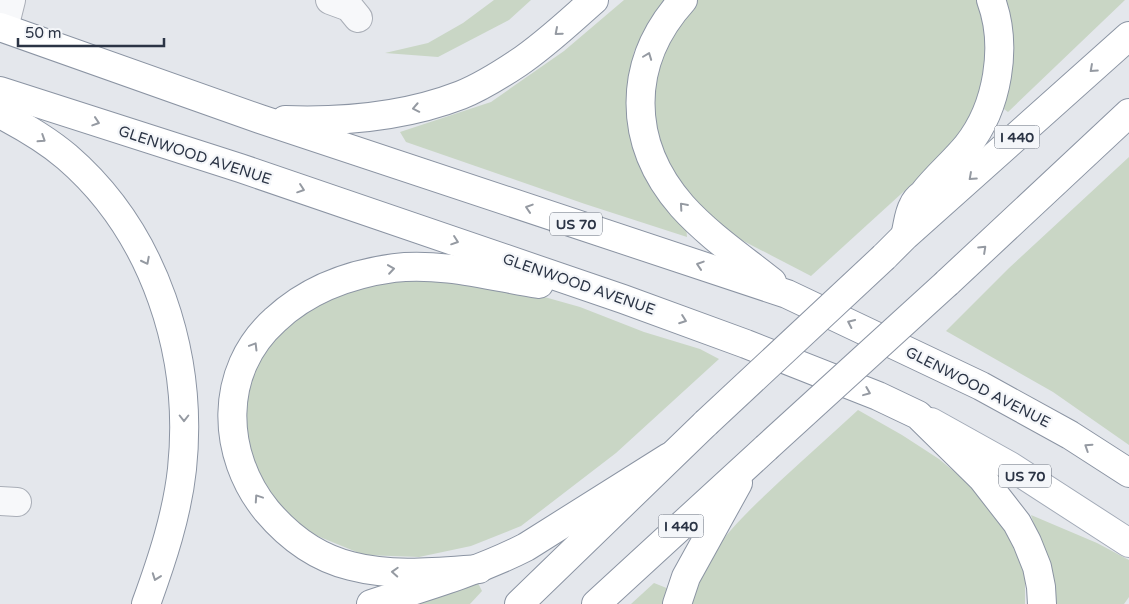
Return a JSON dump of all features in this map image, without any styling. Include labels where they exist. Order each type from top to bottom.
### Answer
[{"type":"main road","points":[[260,119],[303,120],[372,115],[431,105],[463,94],[489,81],[537,50],[594,0]]},
{"type":"main road","points":[[683,0],[670,15],[646,60],[640,100],[642,122],[650,155],[668,188],[697,221],[787,294]]},
{"type":"main road","points":[[905,236],[913,205],[968,145],[983,119],[990,100],[996,80],[999,40],[996,13],[991,0]]},
{"type":"main road","name":"GLENWOOD AVENUE","points":[[2,28],[260,119],[787,294],[981,386],[1070,435],[1129,473]]},
{"type":"main road","name":"I 440","points":[[519,604],[669,457],[905,236],[1129,36]]},
{"type":"main road","name":"GLENWOOD AVENUE","points":[[0,91],[240,168],[623,298],[755,347],[878,396],[918,415],[1010,466],[1129,543]]},
{"type":"main road","name":"I 440","points":[[596,604],[947,283],[1129,113]]},
{"type":"main road","points":[[0,114],[45,141],[67,158],[110,203],[147,263],[171,324],[179,359],[184,410],[182,471],[165,553],[146,604]]},
{"type":"main road","points":[[479,569],[415,573],[374,571],[332,560],[312,550],[291,535],[261,504],[250,486],[236,452],[232,434],[232,408],[238,379],[246,360],[258,340],[273,321],[305,297],[337,282],[395,267],[449,269],[623,298]]},
{"type":"main road","points":[[918,415],[982,478],[1017,523],[1037,567],[1042,587],[1042,604]]},
{"type":"main road","points":[[677,604],[686,577],[758,455]]},
{"type":"main road","points":[[372,604],[479,569],[526,547],[669,457]]},
{"type":"lane","points":[[2,28],[11,0]]},
{"type":"lane","points":[[330,0],[349,7],[358,18]]},
{"type":"green space","points":[[494,0],[531,0],[509,20],[438,57],[385,53],[428,43],[463,23]]},
{"type":"green space","points":[[624,0],[670,0],[634,51],[626,109],[651,183],[686,226],[687,237],[406,142],[400,132],[491,102],[564,51]]},
{"type":"green space","points":[[696,0],[978,0],[986,27],[987,63],[972,118],[946,153],[811,276],[728,233],[676,185],[657,143],[649,105],[654,67],[675,25]]},
{"type":"green space","points":[[1006,0],[1125,0],[1008,112],[1004,109],[1014,46]]},
{"type":"green space","points":[[1129,157],[1129,445],[1053,392],[946,331],[1009,268]]},
{"type":"green space","points":[[395,278],[505,286],[580,307],[644,332],[700,349],[719,359],[616,453],[521,526],[471,546],[419,557],[364,555],[310,533],[282,511],[252,467],[242,426],[251,372],[274,334],[312,304]]},
{"type":"green space","points":[[858,410],[939,459],[974,488],[1013,539],[1025,576],[1025,604],[690,604],[703,569],[725,537],[765,495]]},
{"type":"green space","points":[[1031,515],[1097,543],[1129,560],[1129,597],[1124,604],[1051,604],[1051,578]]},
{"type":"green space","points":[[478,583],[482,591],[470,604],[412,604]]},
{"type":"green space","points":[[654,583],[669,589],[666,604],[631,604]]}]
